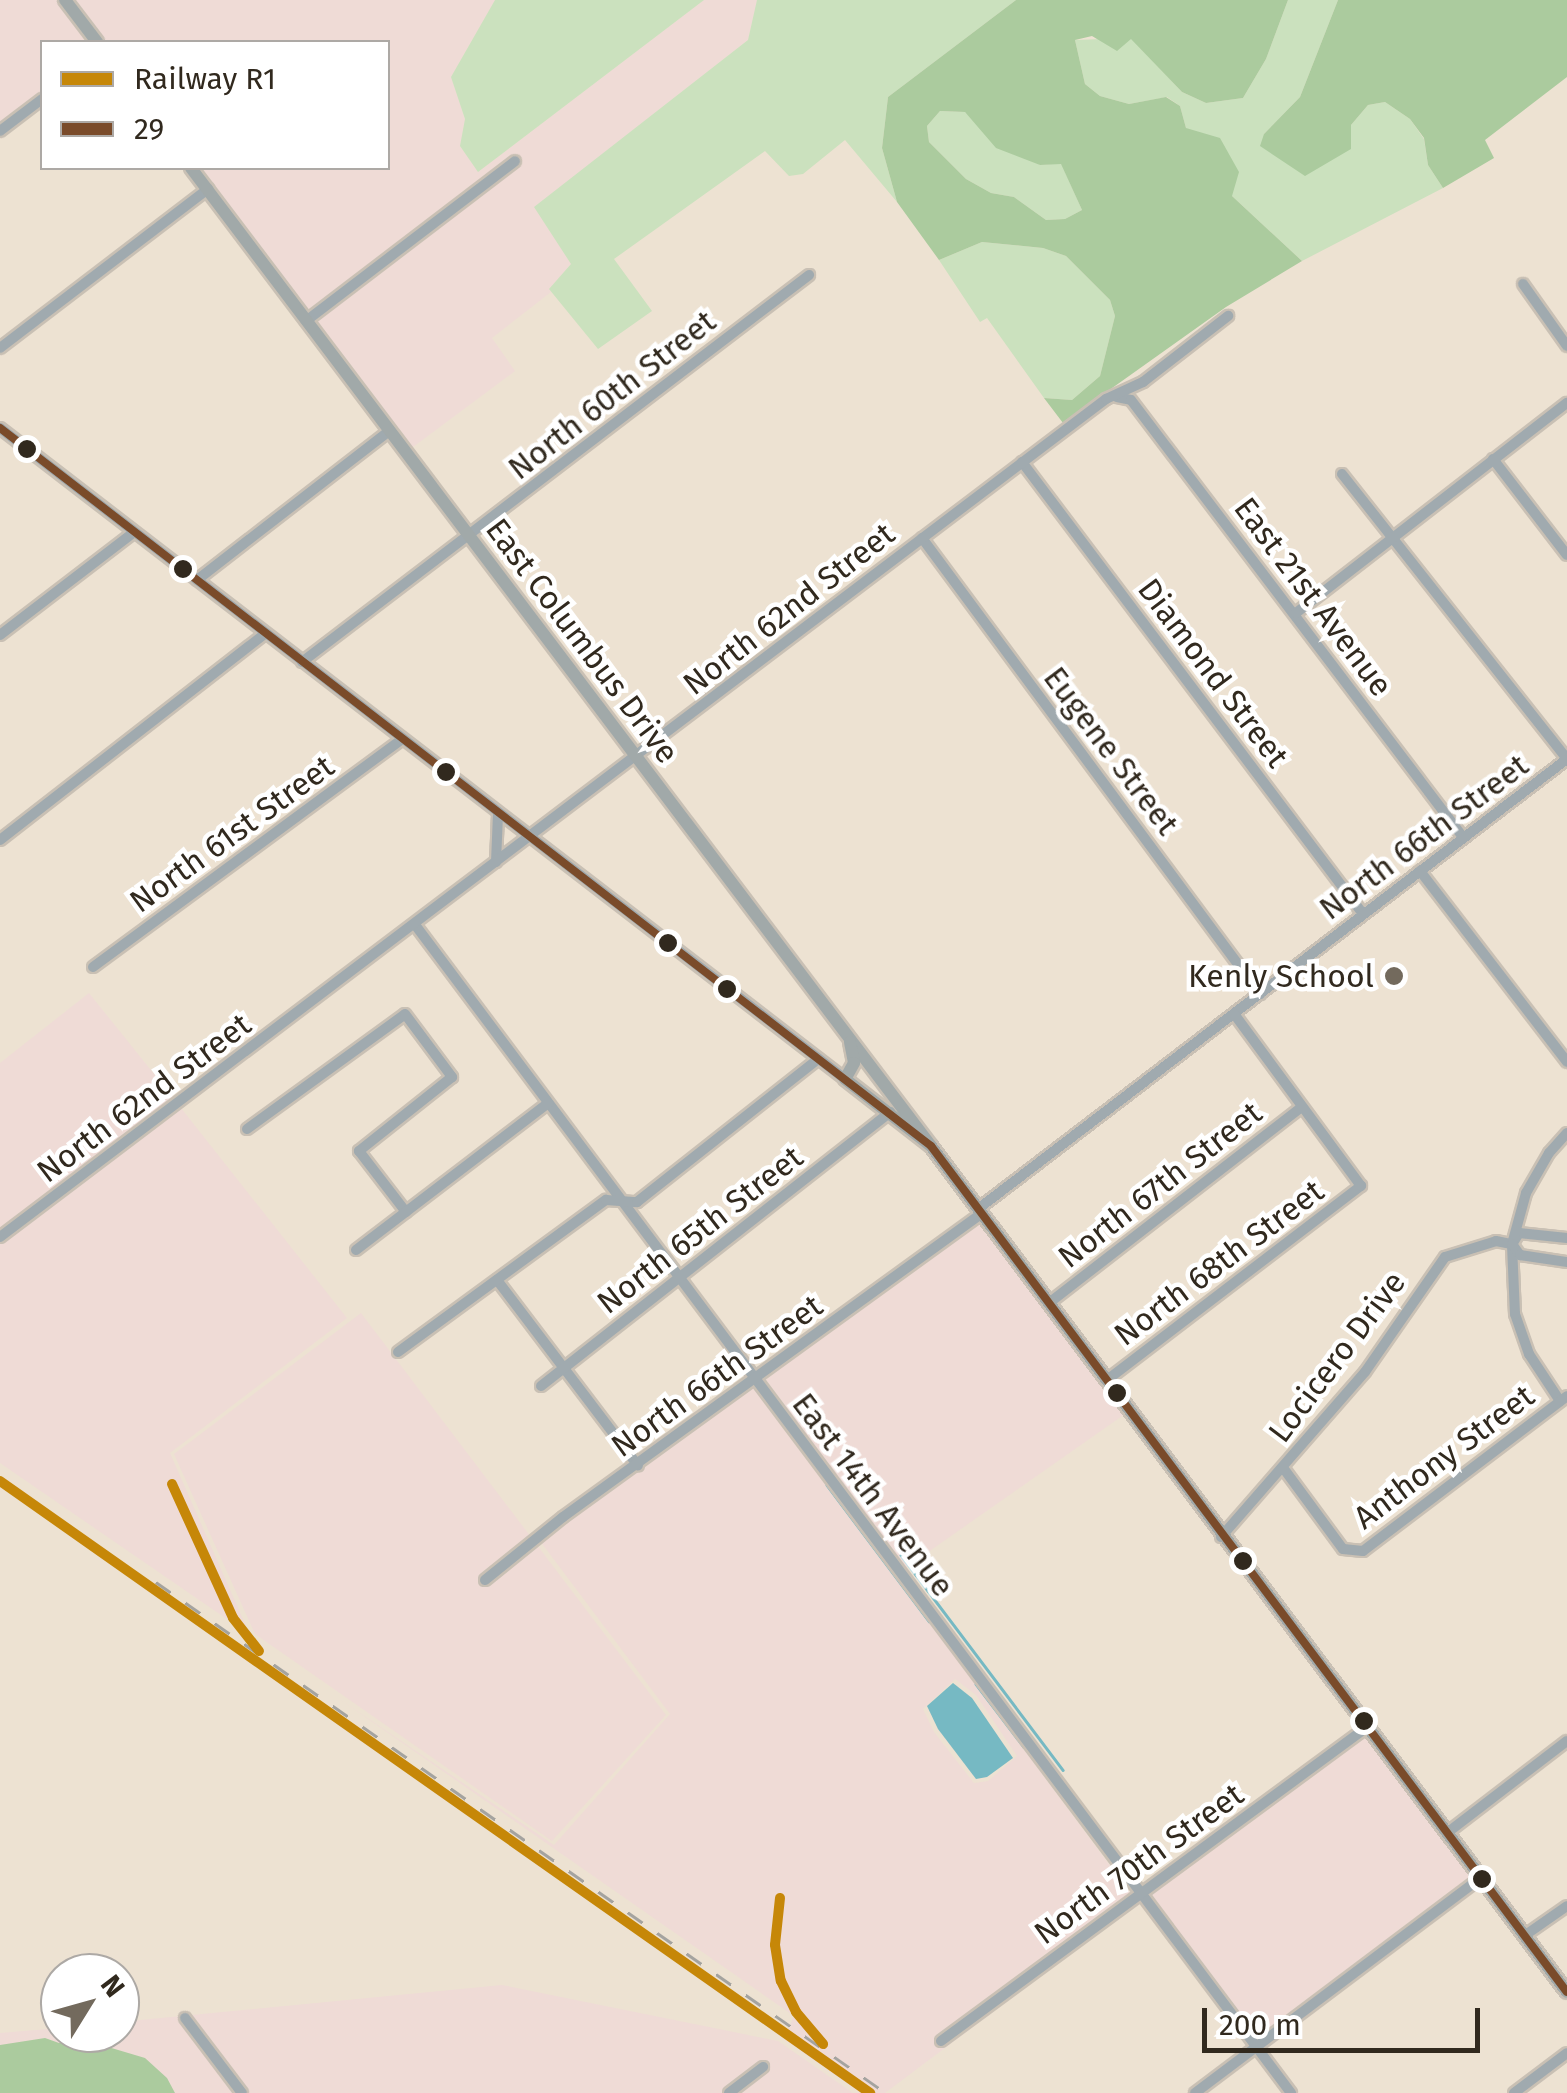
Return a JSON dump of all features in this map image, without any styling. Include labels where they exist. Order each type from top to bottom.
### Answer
[{"type":"main road","points":[[65,0],[95,40]]},
{"type":"main road","name":"East Columbus Drive","points":[[194,170],[931,1146]]},
{"type":"main road","points":[[846,1035],[854,1063],[845,1079],[931,1146],[1221,1537],[1567,1992]]},
{"type":"main road","points":[[889,1088],[890,1112]]},
{"type":"street","points":[[0,131],[40,100]]},
{"type":"street","points":[[306,321],[515,161]]},
{"type":"street","points":[[0,348],[208,188]]},
{"type":"street","name":"North 60th Street","points":[[302,662],[808,275]]},
{"type":"street","points":[[1523,284],[1567,346]]},
{"type":"street","name":"North 62nd Street","points":[[0,1237],[416,926],[1022,462],[1116,396],[1143,382],[1228,316]]},
{"type":"street","name":"East 21st Avenue","points":[[1116,396],[1130,400],[1463,838]]},
{"type":"street","points":[[1296,614],[1567,404]]},
{"type":"street","points":[[0,428],[400,740],[845,1079]]},
{"type":"street","points":[[197,580],[388,432]]},
{"type":"street","points":[[1493,459],[1567,555]]},
{"type":"street","name":"Diamond Street","points":[[1022,462],[1363,914]]},
{"type":"street","points":[[1342,474],[1567,759]]},
{"type":"street","points":[[0,636],[133,533]]},
{"type":"street","name":"Eugene Street","points":[[922,538],[1260,994]]},
{"type":"street","points":[[0,840],[265,634]]},
{"type":"street","name":"North 61st Street","points":[[93,967],[400,740]]},
{"type":"street","name":"North 66th Street","points":[[485,1580],[563,1517],[638,1466],[980,1211],[1567,759]]},
{"type":"street","points":[[496,863],[498,814]]},
{"type":"street","points":[[1420,871],[1567,1062]]},
{"type":"street","name":"East 14th Avenue","points":[[416,926],[1291,2093]]},
{"type":"street","points":[[247,1129],[405,1014],[452,1078],[359,1151],[406,1212]]},
{"type":"street","points":[[1234,1014],[1302,1107]]},
{"type":"street","points":[[398,1352],[606,1200],[637,1202],[818,1059]]},
{"type":"street","points":[[356,1250],[548,1103]]},
{"type":"street","name":"North 68th Street","points":[[1107,1380],[1361,1186],[1302,1107]]},
{"type":"street","name":"North 67th Street","points":[[1049,1302],[1302,1107]]},
{"type":"street","name":"North 65th Street","points":[[541,1386],[890,1112]]},
{"type":"street","points":[[1564,1399],[1528,1354],[1515,1314],[1512,1244],[1526,1193],[1548,1153],[1567,1133]]},
{"type":"street","name":"Locicero Drive","points":[[1512,1244],[1519,1234],[1567,1238]]},
{"type":"street","name":"Locicero Drive","points":[[1221,1537],[1365,1372],[1445,1258],[1478,1244],[1512,1244]]},
{"type":"street","name":"Locicero Drive","points":[[1512,1244],[1520,1255],[1567,1262]]},
{"type":"street","points":[[496,1280],[638,1466]]},
{"type":"street","name":"Anthony Street","points":[[1284,1469],[1350,1552],[1363,1552],[1564,1399]]},
{"type":"street","name":"North 70th Street","points":[[941,2041],[1367,1726]]},
{"type":"street","points":[[1447,1833],[1567,1741]]},
{"type":"street","points":[[1195,2093],[1480,1878]]},
{"type":"street","points":[[1524,1936],[1567,1906]]},
{"type":"street","points":[[185,2018],[242,2093]]},
{"type":"street","points":[[1514,2093],[1567,2053]]},
{"type":"street","points":[[729,2093],[763,2067]]},
{"type":"shaded area","points":[[0,0],[58,0],[88,40],[40,40],[40,95],[0,125]]},
{"type":"shaded area","points":[[71,0],[495,0],[451,77],[465,120],[460,146],[478,172],[704,0],[757,0],[748,40],[535,207],[571,264],[549,289],[551,292],[492,338],[515,371],[409,450],[313,322],[522,161],[516,154],[307,314],[199,170],[390,170],[390,40],[102,40]]},
{"type":"shaded area","points":[[89,993],[175,1100],[0,1231],[0,1063]]},
{"type":"shaded area","points":[[181,1108],[347,1318],[170,1453],[250,1635],[0,1463],[0,1243]]},
{"type":"shaded area","points":[[980,1221],[1125,1414],[904,1569],[763,1379]]},
{"type":"shaded area","points":[[361,1313],[666,1715],[552,1841],[255,1634],[174,1454]]},
{"type":"shaded area","points":[[754,1385],[1131,1894],[934,2041],[940,2048],[1138,1903],[885,2093],[861,2093],[784,2039],[794,2016],[338,1698],[554,1845],[670,1714],[540,1541]],"holes":[[[955,1679],[976,1695],[1017,1756],[988,1781],[974,1783],[934,1732],[923,1709]]]},
{"type":"shaded area","points":[[1366,1734],[1473,1877],[1256,2040],[1146,1895]]},
{"type":"shaded area","points":[[502,1985],[778,2041],[853,2093],[0,2093],[0,2033],[40,2030],[40,2053],[140,2053],[140,2020]]},
{"type":"green space","points":[[495,0],[704,0],[478,172],[460,146],[465,119],[451,77]]},
{"type":"green space","points":[[757,0],[1016,0],[888,97],[882,148],[897,202],[845,140],[803,174],[789,176],[765,151],[614,259],[652,311],[598,349],[549,289],[571,264],[534,207],[748,40]]},
{"type":"green space","points":[[1016,0],[1288,0],[1266,59],[1243,98],[1206,103],[1182,92],[1131,39],[1117,51],[1092,36],[1075,40],[1085,84],[1100,96],[1129,104],[1166,97],[1180,106],[1186,128],[1220,138],[1239,172],[1232,196],[1302,261],[1226,307],[1063,423],[1044,398],[1072,400],[1100,376],[1115,316],[1110,300],[1066,256],[1043,248],[982,242],[939,260],[897,202],[882,148],[888,97]],"holes":[[[940,111],[965,112],[996,148],[1040,165],[1061,164],[1082,210],[1065,219],[1046,220],[1014,197],[991,193],[966,179],[929,142],[927,126]]]},
{"type":"green space","points":[[1288,0],[1338,0],[1300,97],[1264,134],[1351,125],[1368,105],[1385,102],[1410,119],[1424,139],[1428,165],[1443,188],[1302,261],[1232,196],[1186,128],[1180,106],[1167,97],[1129,104],[1100,96],[1085,84],[1075,40],[1131,38],[1182,92],[1206,103],[1243,98],[1266,59]]},
{"type":"green space","points":[[1338,0],[1567,0],[1567,77],[1485,140],[1494,158],[1443,188],[1428,165],[1424,138],[1410,119],[1385,102],[1368,105],[1351,125],[1351,149],[1305,176],[1260,146],[1264,134],[1300,97]]},
{"type":"green space","points":[[940,111],[965,112],[1040,165],[1061,163],[1082,210],[1065,219],[1046,220],[1014,197],[991,193],[966,179],[929,142],[927,126]]},
{"type":"green space","points":[[982,242],[1043,248],[1066,256],[1110,300],[1115,316],[1100,376],[1072,400],[1044,398],[987,318],[980,322],[939,260]]},
{"type":"green space","points":[[40,2039],[40,2053],[128,2053],[145,2058],[167,2078],[175,2093],[0,2093],[0,2045]]},
{"type":"water","points":[[953,1683],[972,1698],[1013,1758],[987,1777],[976,1779],[938,1729],[927,1706]]},
{"type":"waterway","points":[[827,1485],[929,1621]]},
{"type":"waterway","points":[[901,1555],[1063,1770]]},
{"type":"waterway","points":[[976,1684],[1024,1747]]},
{"type":"railway","points":[[172,1484],[233,1618],[249,1640]]},
{"type":"railway","points":[[156,1582],[886,2093]]},
{"type":"railway","points":[[780,1898],[775,1945],[781,1981],[812,2033]]},
{"type":"rail line","name":"R1","points":[[0,1481],[870,2093]]},
{"type":"rail line","name":"R1","points":[[172,1484],[233,1618],[259,1651]]},
{"type":"rail line","name":"R1","points":[[780,1898],[775,1945],[781,1981],[796,2012],[823,2044]]},
{"type":"transit line","name":"29","points":[[0,428],[931,1146],[1567,1992]]},
{"type":"place","name":"Kenly School","points":[[1394,976]]}]
